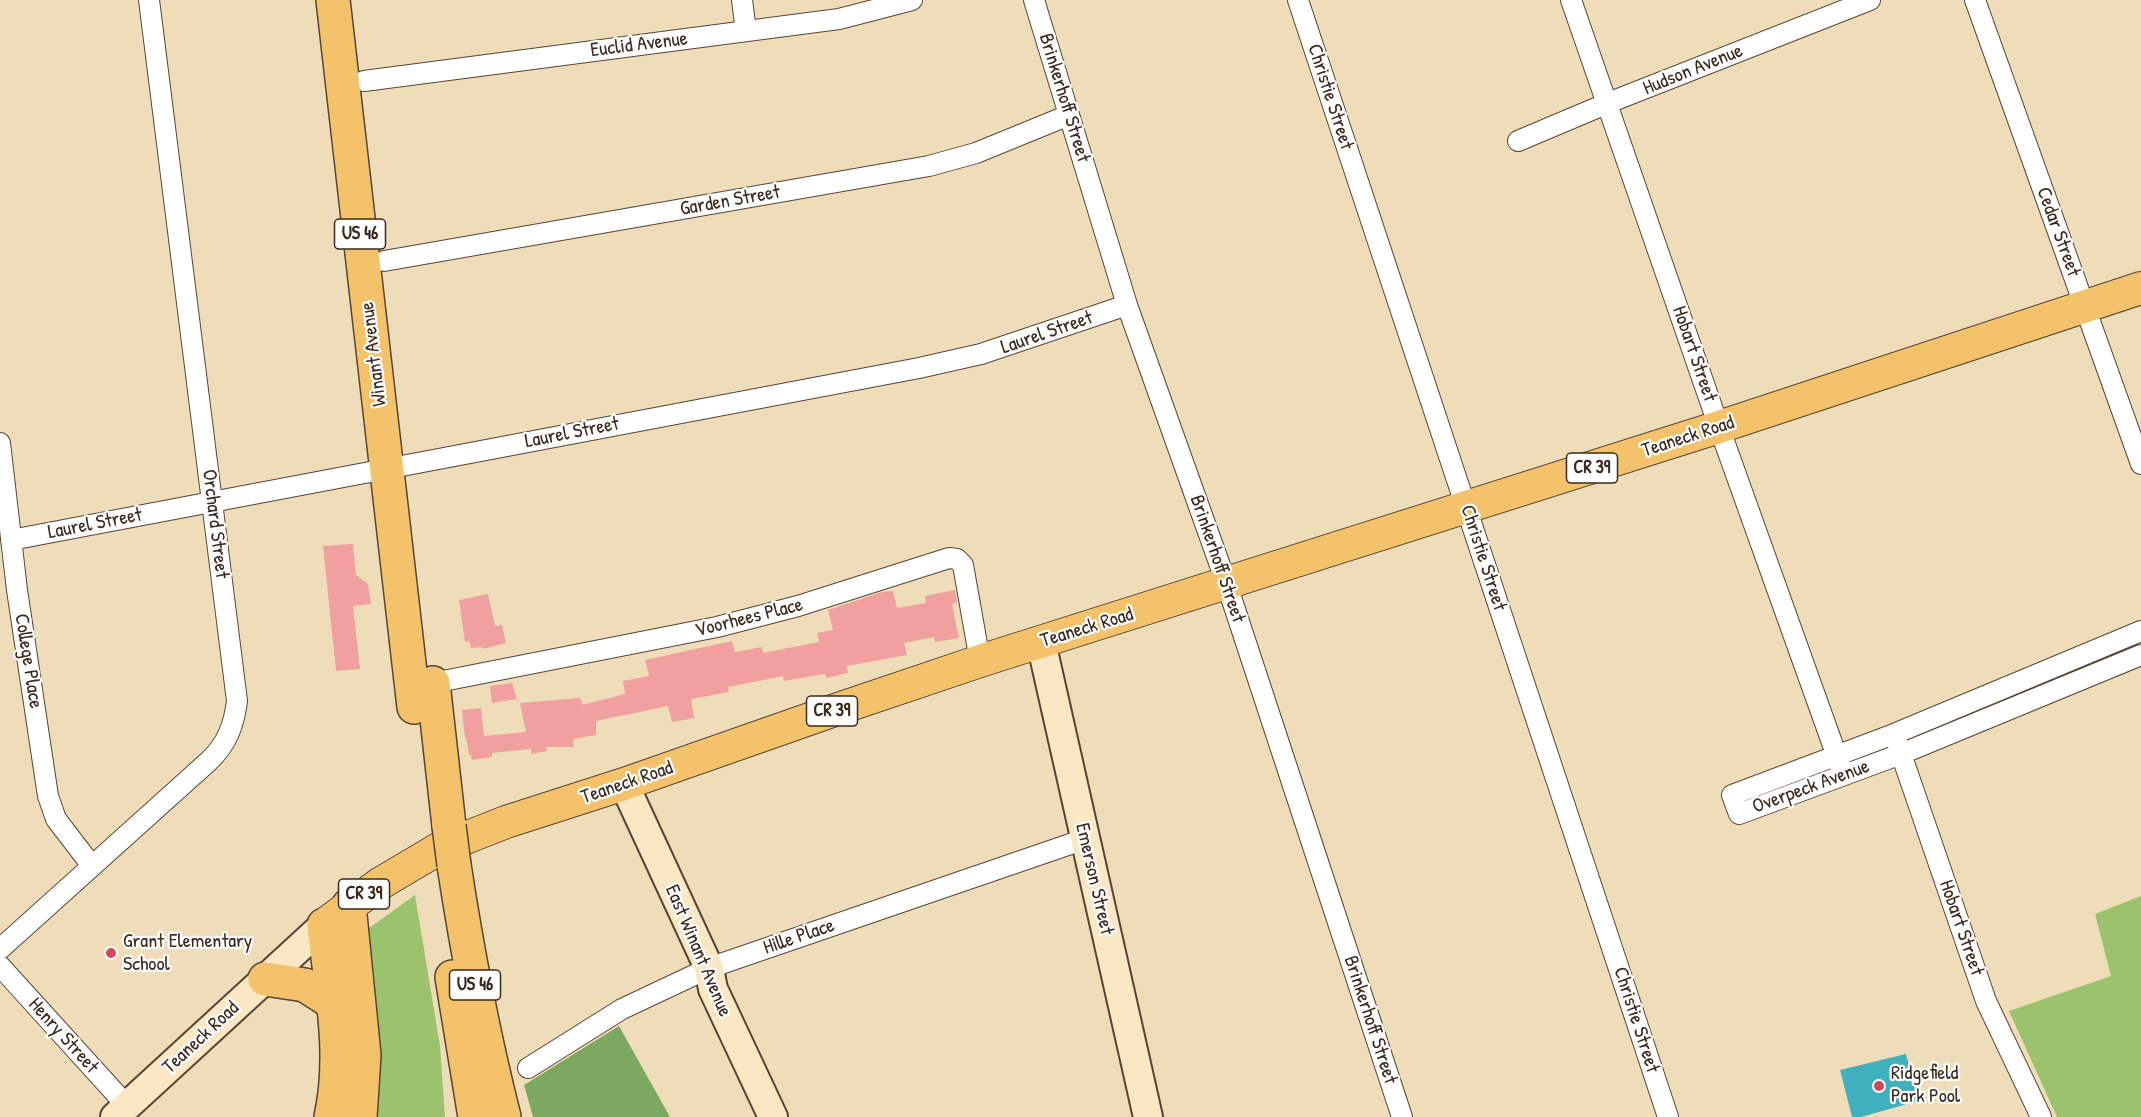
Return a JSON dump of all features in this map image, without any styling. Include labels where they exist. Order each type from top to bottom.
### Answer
[{"type":"highway","name":"Winant Avenue","points":[[333,0],[397,466],[423,695]]},
{"type":"highway","name":"Winant Avenue","points":[[354,0],[384,261],[397,466]]},
{"type":"highway","name":"US 46","points":[[423,695],[468,1085],[497,1114]]},
{"type":"highway","name":"US 46","points":[[445,870],[468,954],[497,1114]]},
{"type":"highway","points":[[349,905],[364,1055],[360,1117]]},
{"type":"highway","points":[[324,925],[337,1065],[331,1117]]},
{"type":"highway","points":[[265,979],[305,985],[333,1003]]},
{"type":"highway","points":[[468,1085],[469,1117]]},
{"type":"main road","name":"Teaneck Road","points":[[121,1112],[324,925],[381,883],[440,848],[506,822],[624,784],[980,661],[1719,428],[2141,288]]},
{"type":"main road","name":"Emerson Street","points":[[1041,642],[1148,1117]]},
{"type":"main road","name":"East Winant Avenue","points":[[624,784],[709,968],[713,989],[774,1117]]},
{"type":"street","name":"Orchard Street","points":[[0,949],[218,752],[228,737],[235,719],[237,700],[149,0]]},
{"type":"street","points":[[742,0],[746,31]]},
{"type":"street","name":"Euclid Avenue","points":[[364,81],[839,19],[912,0]]},
{"type":"street","name":"Brinkerhoff Street","points":[[1034,0],[1127,305],[1227,585],[1402,1117]]},
{"type":"street","name":"Christie Street","points":[[1298,0],[1668,1117]]},
{"type":"street","name":"Hobart Street","points":[[1571,0],[1719,428],[1843,774]]},
{"type":"street","name":"Hudson Avenue","points":[[1518,141],[1869,0]]},
{"type":"street","name":"Cedar Street","points":[[1975,0],[2141,464]]},
{"type":"street","name":"Garden Street","points":[[384,261],[929,166],[976,153],[1069,115]]},
{"type":"street","name":"Laurel Street","points":[[11,540],[947,362],[1008,346],[1127,305]]},
{"type":"street","name":"College Place","points":[[0,443],[11,540],[8,591],[48,796],[56,819],[92,866]]},
{"type":"street","name":"Voorhees Place","points":[[423,695],[798,606],[949,558],[957,559],[963,565],[980,661]]},
{"type":"street","name":"Overpeck Avenue","points":[[2141,631],[1894,734],[1732,795],[1739,814],[1901,754],[2141,655]]},
{"type":"street","points":[[2073,660],[2081,679]]},
{"type":"street","name":"Hobart Street","points":[[1894,734],[1986,1000],[2041,1117]]},
{"type":"street","name":"Hille Place","points":[[528,1068],[622,1009],[709,968],[1085,839]]},
{"type":"street","name":"Henry Street","points":[[0,966],[121,1112]]},
{"type":"green space","points":[[415,895],[440,1046],[445,1117],[372,1117],[365,931]]},
{"type":"green space","points":[[2141,896],[2141,1117],[2057,1117],[2009,1011],[2111,976],[2095,914]]},
{"type":"green space","points":[[619,1026],[670,1117],[533,1117],[524,1085]]},
{"type":"water","name":"Ridgefield Park Pool","points":[[1906,1054],[1918,1101],[1861,1117],[1852,1117],[1840,1070]]},
{"type":"building","points":[[353,544],[356,575],[368,584],[371,604],[353,606],[360,669],[336,671],[323,546]]},
{"type":"building","points":[[955,590],[957,602],[952,604],[959,638],[935,642],[934,637],[904,643],[907,655],[847,666],[848,673],[826,678],[825,674],[784,681],[783,676],[728,687],[729,692],[691,699],[694,718],[672,722],[668,706],[596,721],[596,735],[573,739],[574,747],[546,747],[547,751],[531,754],[531,749],[492,753],[492,757],[472,760],[469,755],[462,710],[481,708],[484,736],[526,732],[520,703],[581,698],[582,705],[625,694],[623,681],[649,676],[645,660],[732,641],[735,652],[762,647],[763,653],[819,642],[817,633],[833,630],[828,610],[882,592],[893,591],[897,608],[926,603],[925,596]]},
{"type":"building","points":[[488,594],[495,626],[502,625],[506,643],[483,649],[482,647],[471,648],[469,641],[465,642],[459,600]]},
{"type":"building","points":[[512,683],[517,699],[492,703],[490,686]]},
{"type":"place","name":"Grant Elementary School","points":[[111,953]]},
{"type":"place","name":"Ridgefield Park Pool","points":[[1879,1086]]}]
